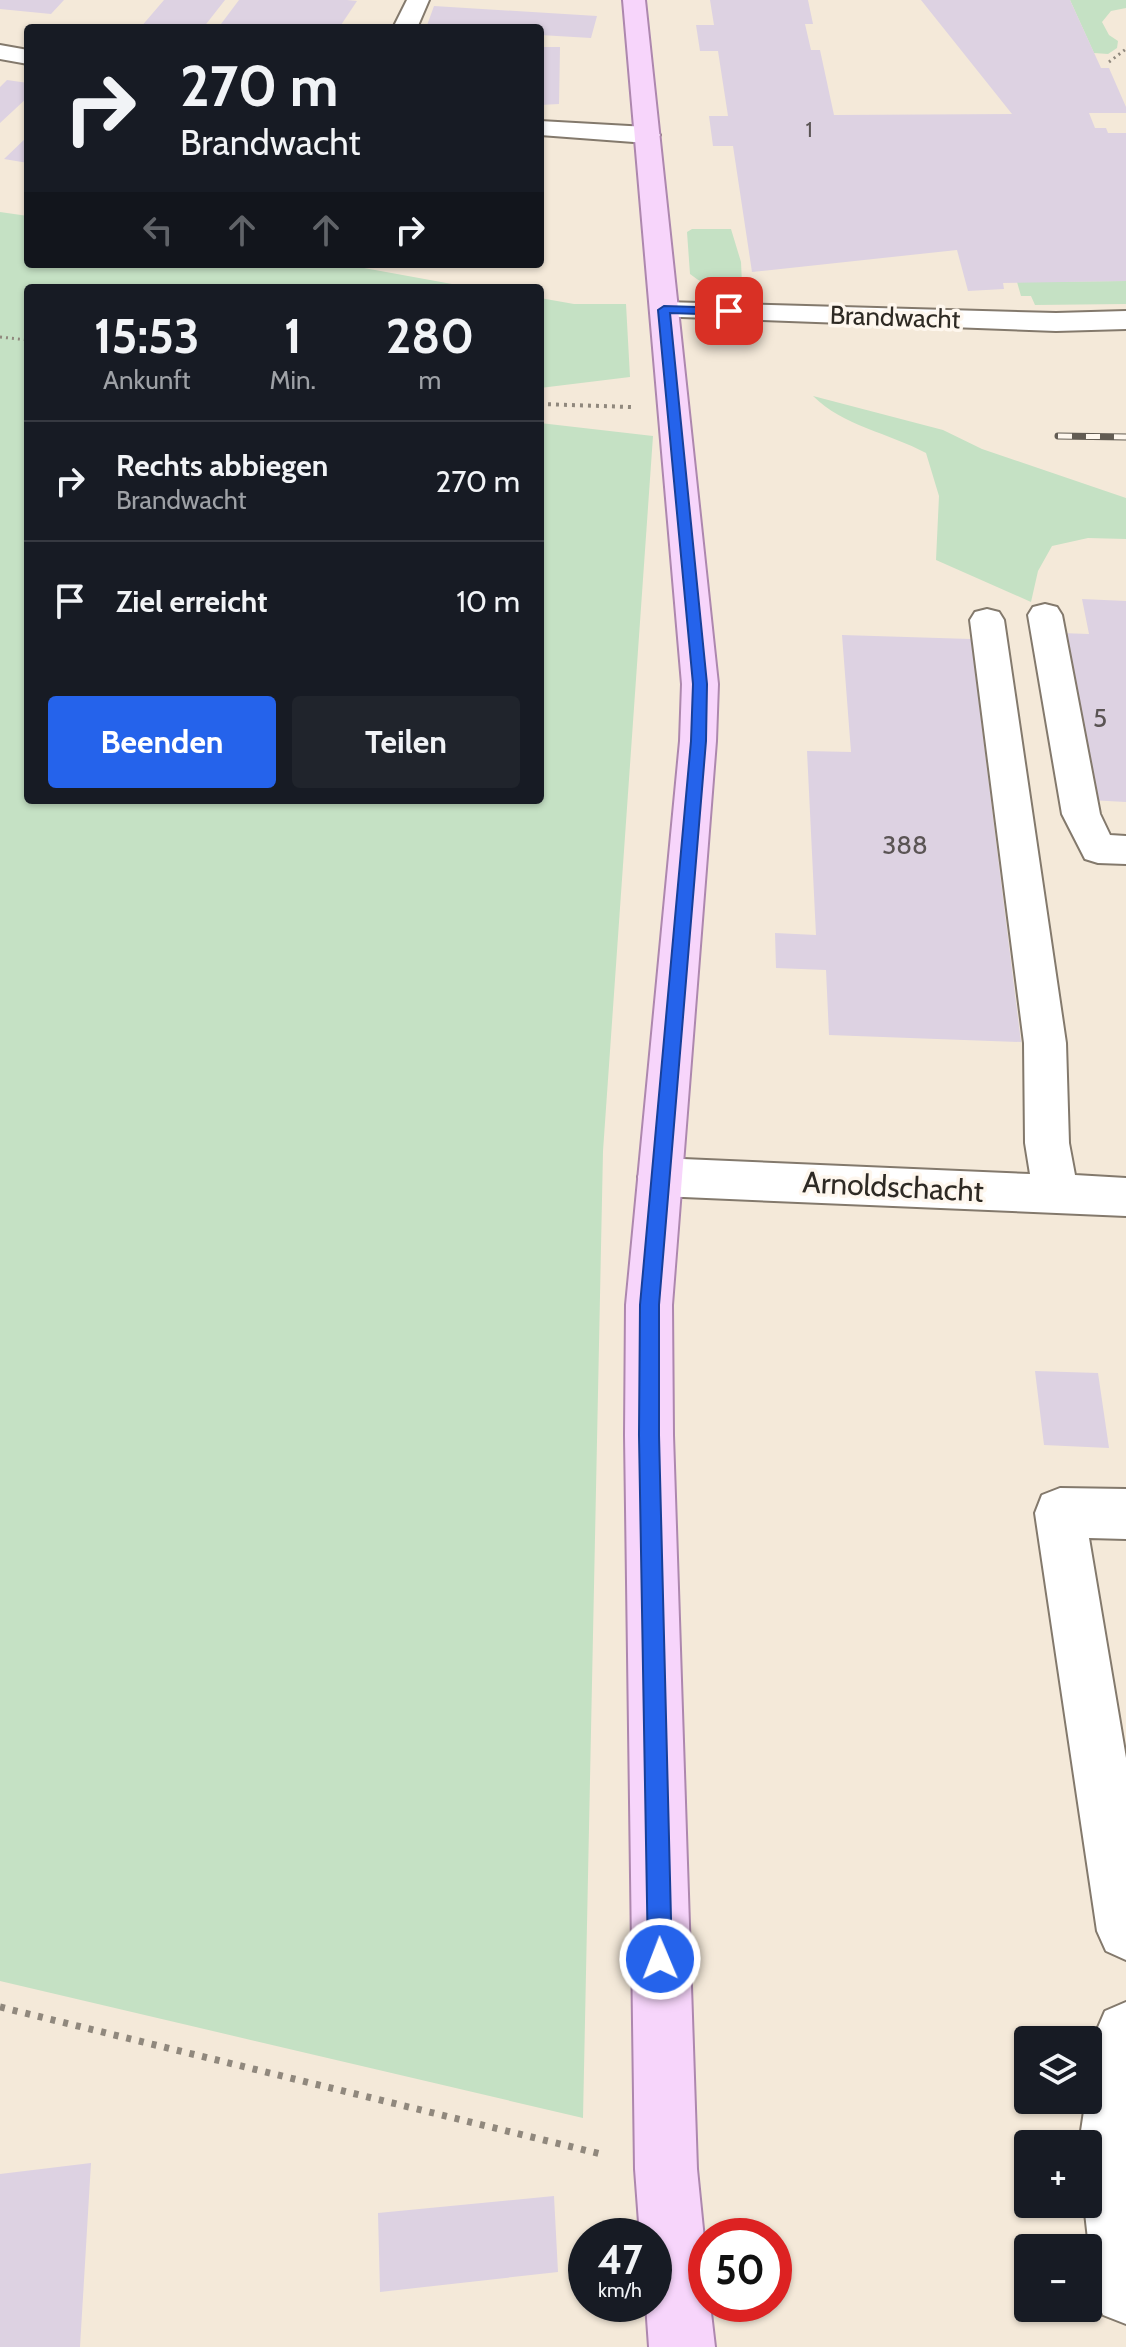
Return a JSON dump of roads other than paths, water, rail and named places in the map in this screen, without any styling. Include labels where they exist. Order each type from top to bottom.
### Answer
[{"type":"main road","points":[[634,0],[697,624],[700,684],[698,741],[649,1305],[649,1435],[666,2169],[682,2347]]},
{"type":"street","points":[[407,24],[418,0]]},
{"type":"street","points":[[0,52],[24,56]]},
{"type":"street","points":[[544,128],[647,135]]},
{"type":"street","name":"Brandwacht","points":[[664,310],[1056,322],[1126,320]]},
{"type":"street","points":[[1045,615],[1081,814],[1098,849],[1126,850]]},
{"type":"street","points":[[987,620],[1045,1043],[1047,1143],[1056,1194]]},
{"type":"street","name":"Arnoldschacht","points":[[660,1177],[1126,1197]]},
{"type":"street","points":[[1126,1514],[1060,1513],[1126,1931]]},
{"type":"street","points":[[1126,2032],[1109,2152],[1126,2292]]},
{"type":"railway","points":[[1058,436],[1126,437]]}]
